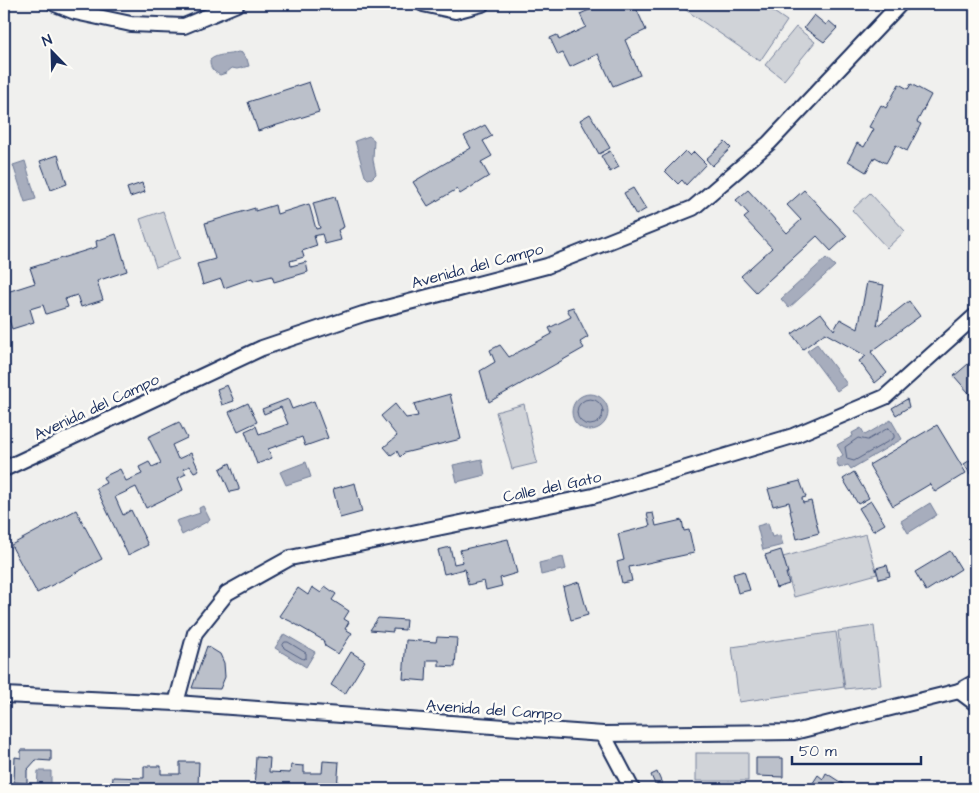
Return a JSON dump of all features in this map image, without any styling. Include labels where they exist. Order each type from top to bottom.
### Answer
[{"type":"street","points":[[54,4],[75,12],[131,24],[184,26],[237,4]]},
{"type":"street","points":[[423,4],[455,11],[482,4]]},
{"type":"street","name":"Avenida del Campo","points":[[4,469],[262,348],[363,314],[547,266],[693,208],[769,143],[900,4]]},
{"type":"street","name":"Calle del Gato","points":[[176,704],[195,633],[227,593],[290,558],[593,496],[793,436],[885,397],[975,316]]},
{"type":"street","name":"Avenida del Campo","points":[[4,695],[176,704],[603,734],[670,735],[794,732],[959,691],[975,682]]},
{"type":"street","points":[[959,691],[975,702]]},
{"type":"street","points":[[603,734],[632,789]]},
{"type":"shaded area","points":[[681,4],[762,4],[787,21],[760,61],[680,6]]},
{"type":"shaded area","points":[[796,27],[815,42],[784,80],[765,65]]},
{"type":"shaded area","points":[[870,193],[905,231],[887,248],[852,210]]},
{"type":"shaded area","points":[[163,211],[179,259],[156,267],[140,219]]},
{"type":"shaded area","points":[[524,404],[537,463],[512,469],[496,412]]},
{"type":"shaded area","points":[[866,534],[877,574],[794,597],[783,557]]},
{"type":"shaded area","points":[[874,626],[881,685],[845,689],[838,631]]},
{"type":"shaded area","points":[[836,632],[844,687],[739,702],[732,647]]},
{"type":"shaded area","points":[[696,753],[748,753],[748,781],[696,781]]},
{"type":"water","points":[[238,52],[242,53],[247,59],[249,66],[237,69],[232,68],[220,75],[212,69],[210,60],[213,58]]},
{"type":"water","points":[[369,136],[374,140],[373,160],[376,174],[368,179],[365,176],[355,141]]},
{"type":"water","points":[[25,161],[36,199],[25,202],[13,165]]},
{"type":"water","points":[[826,258],[835,266],[789,308],[781,299]]},
{"type":"water","points":[[817,344],[847,384],[837,391],[807,351]]},
{"type":"water","points":[[590,394],[597,395],[603,399],[607,405],[607,419],[603,425],[597,429],[590,430],[583,429],[577,425],[573,419],[572,412],[573,405],[577,399],[583,395]]},
{"type":"water","points":[[891,420],[902,439],[851,469],[848,465],[839,468],[836,460],[843,455],[837,445],[853,436],[852,433],[861,428],[865,435]]},
{"type":"water","points":[[482,459],[485,475],[457,482],[453,465]]},
{"type":"water","points":[[306,462],[311,477],[286,485],[280,472]]},
{"type":"water","points":[[930,503],[937,515],[908,533],[901,521]]},
{"type":"water","points":[[203,506],[210,520],[182,535],[176,521],[200,513],[199,508]]},
{"type":"water","points":[[768,523],[772,537],[780,535],[783,545],[763,550],[757,526]]},
{"type":"water","points":[[563,557],[566,569],[541,575],[539,563]]},
{"type":"water","points":[[284,634],[315,652],[306,667],[275,648]]},
{"type":"water","points":[[38,771],[51,771],[51,789],[37,789]]},
{"type":"building","points":[[603,4],[640,4],[636,8],[646,30],[625,40],[640,75],[613,86],[598,54],[570,67],[563,53],[558,55],[550,38],[557,35],[559,40],[586,27],[580,14]]},
{"type":"building","points":[[814,15],[826,25],[829,21],[837,28],[824,42],[804,28]]},
{"type":"building","points":[[309,82],[319,112],[258,131],[248,102]]},
{"type":"building","points":[[899,84],[908,89],[911,84],[931,95],[917,122],[921,124],[907,151],[896,145],[886,163],[875,157],[866,172],[848,161],[857,143],[864,147],[874,129],[869,127],[881,105],[886,108]]},
{"type":"building","points":[[590,114],[610,148],[599,154],[580,120]]},
{"type":"building","points":[[485,125],[492,136],[483,141],[492,156],[481,162],[489,176],[460,194],[457,189],[428,206],[413,182],[471,148],[464,136]]},
{"type":"building","points":[[725,142],[731,148],[712,166],[706,159]]},
{"type":"building","points":[[610,151],[619,167],[610,172],[601,156]]},
{"type":"building","points":[[685,151],[690,156],[694,152],[706,164],[686,185],[682,180],[678,184],[665,171]]},
{"type":"building","points":[[58,155],[67,184],[51,190],[40,161]]},
{"type":"building","points":[[142,183],[145,192],[130,197],[127,188]]},
{"type":"building","points":[[633,188],[646,209],[636,215],[624,193]]},
{"type":"building","points":[[748,190],[787,233],[801,220],[787,205],[804,190],[847,236],[831,251],[817,236],[756,292],[741,276],[772,248],[744,218],[749,214],[736,200]]},
{"type":"building","points":[[335,197],[344,227],[338,230],[341,240],[325,244],[322,234],[314,236],[317,246],[302,251],[304,257],[290,261],[291,266],[306,262],[308,272],[274,282],[272,276],[253,281],[252,278],[224,288],[221,279],[203,285],[197,264],[215,259],[205,223],[255,208],[255,211],[275,205],[277,214],[309,204],[316,229],[320,228],[313,203]]},
{"type":"building","points":[[116,234],[127,271],[97,281],[103,300],[81,307],[77,295],[65,299],[68,307],[46,314],[43,305],[30,309],[34,322],[12,329],[4,304],[4,293],[35,283],[30,268],[97,247],[96,241]]},
{"type":"building","points":[[867,282],[884,285],[877,326],[909,301],[920,316],[871,352],[887,373],[875,383],[859,361],[866,356],[825,333],[803,349],[792,334],[821,313],[834,330],[840,319],[858,329]]},
{"type":"building","points":[[573,307],[588,337],[580,342],[584,348],[489,402],[480,371],[495,362],[490,350],[500,345],[509,357],[552,334],[549,328],[571,317],[567,309]]},
{"type":"building","points":[[975,358],[975,400],[954,376]]},
{"type":"building","points":[[227,385],[234,401],[222,405],[217,389]]},
{"type":"building","points":[[450,394],[461,439],[404,453],[400,457],[397,451],[391,455],[384,447],[397,436],[381,416],[395,404],[406,418],[418,416],[414,404]]},
{"type":"building","points":[[288,399],[292,409],[314,401],[328,438],[305,446],[302,437],[268,449],[272,458],[257,464],[245,431],[256,426],[259,434],[288,424],[281,407],[264,414],[262,409]]},
{"type":"building","points":[[907,399],[909,407],[896,415],[892,408]]},
{"type":"building","points":[[248,403],[257,422],[238,431],[229,412]]},
{"type":"building","points":[[179,422],[187,438],[172,445],[178,459],[191,453],[199,470],[194,472],[190,466],[183,469],[186,474],[178,478],[183,490],[146,508],[136,487],[115,497],[123,515],[131,510],[148,545],[128,555],[96,488],[106,483],[103,477],[120,469],[126,481],[142,474],[139,467],[149,462],[152,467],[161,463],[148,437]]},
{"type":"building","points":[[937,425],[966,473],[935,492],[930,484],[893,506],[869,465]]},
{"type":"building","points":[[975,457],[975,479],[974,480],[964,464]]},
{"type":"building","points":[[230,463],[239,490],[230,492],[220,469]]},
{"type":"building","points":[[854,472],[869,498],[858,504],[843,479]]},
{"type":"building","points":[[800,481],[806,497],[802,498],[803,503],[811,501],[819,533],[797,539],[789,502],[773,506],[768,489]]},
{"type":"building","points":[[355,483],[362,512],[340,518],[333,489]]},
{"type":"building","points":[[871,501],[885,524],[873,531],[859,508]]},
{"type":"building","points":[[76,510],[102,559],[37,593],[11,545]]},
{"type":"building","points":[[653,513],[656,526],[682,520],[684,531],[689,530],[694,553],[629,567],[632,581],[622,583],[617,562],[624,560],[618,534],[650,526],[647,514]]},
{"type":"building","points":[[508,539],[517,573],[500,578],[502,586],[486,590],[484,581],[468,585],[465,569],[444,574],[438,550],[450,547],[454,564],[463,562],[460,550]]},
{"type":"building","points":[[781,550],[788,573],[786,573],[789,584],[776,588],[765,555]]},
{"type":"building","points":[[950,551],[961,569],[926,591],[915,572]]},
{"type":"building","points":[[887,565],[890,576],[879,579],[876,568]]},
{"type":"building","points":[[744,571],[750,590],[738,593],[733,574]]},
{"type":"building","points":[[579,582],[588,615],[571,620],[563,587]]},
{"type":"building","points":[[325,586],[336,594],[332,600],[349,611],[344,619],[349,622],[345,629],[352,633],[338,654],[325,646],[323,640],[279,616],[298,588],[308,595],[312,587],[321,593]]},
{"type":"building","points":[[378,618],[406,620],[405,630],[393,629],[393,632],[370,630]]},
{"type":"building","points":[[437,637],[457,638],[455,667],[439,666],[439,660],[427,660],[426,681],[403,679],[406,640],[436,642]]},
{"type":"building","points":[[207,646],[220,654],[224,663],[225,677],[220,689],[192,688]]},
{"type":"building","points":[[351,652],[365,661],[345,694],[331,685]]},
{"type":"building","points":[[21,750],[51,750],[51,761],[36,760],[27,770],[27,783],[14,782],[15,757],[21,758]]},
{"type":"building","points":[[256,757],[270,758],[269,772],[290,773],[291,765],[304,766],[304,773],[322,773],[323,761],[339,762],[337,789],[254,789]]},
{"type":"building","points":[[756,758],[783,758],[783,777],[756,776]]},
{"type":"building","points":[[180,762],[199,762],[198,785],[204,785],[204,789],[112,789],[113,777],[144,778],[144,766],[161,766],[161,774],[180,774]]},
{"type":"building","points":[[657,772],[663,786],[657,789],[651,775]]},
{"type":"building","points":[[826,773],[851,789],[809,789],[818,775],[823,779]]}]
